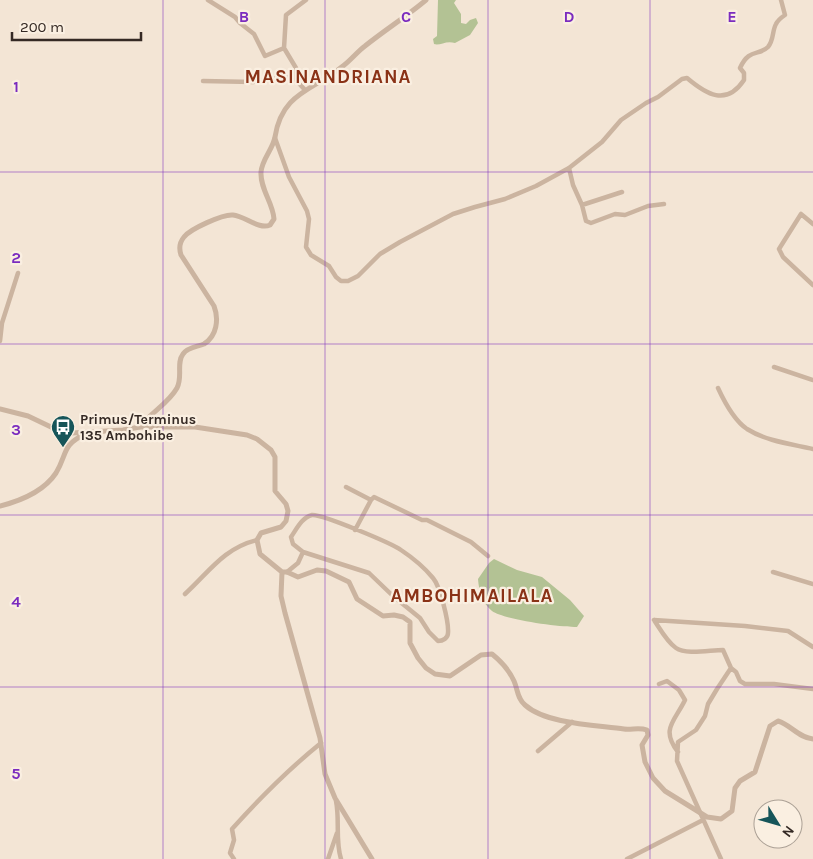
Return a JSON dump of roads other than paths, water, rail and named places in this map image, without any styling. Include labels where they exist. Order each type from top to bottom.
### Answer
[{"type":"street","points":[[208,0],[235,17],[254,34],[265,56],[284,48]]},
{"type":"street","points":[[305,90],[296,80],[296,68],[284,48],[286,15],[306,0]]},
{"type":"street","points":[[426,0],[363,47],[342,67],[295,97],[287,106],[274,131],[289,178],[307,211],[309,219],[306,247],[311,255],[329,266],[341,281],[348,281],[358,276],[380,254],[453,214],[475,206],[505,199],[569,168],[602,142],[621,120],[658,97],[682,78],[687,78],[712,96],[728,94],[744,80],[744,73],[740,68],[742,64],[751,54],[766,49],[771,44],[776,23],[785,15],[781,0]]},
{"type":"street","points":[[203,81],[253,82],[295,76]]},
{"type":"street","points":[[140,427],[145,420],[169,399],[178,386],[180,360],[184,353],[208,341],[217,323],[217,313],[214,306],[184,261],[180,251],[181,242],[189,232],[224,215],[237,215],[266,227],[272,223],[274,212],[265,193],[261,173],[262,163],[275,137]]},
{"type":"street","points":[[569,168],[586,221],[591,222],[616,214],[625,216],[648,206],[664,204]]},
{"type":"street","points":[[582,204],[622,192]]},
{"type":"street","points":[[813,224],[801,214],[779,249],[783,256],[813,285]]},
{"type":"street","points":[[0,341],[2,324],[18,272]]},
{"type":"street","points":[[774,367],[813,380]]},
{"type":"street","points":[[718,388],[727,406],[746,428],[773,440],[813,449]]},
{"type":"street","points":[[0,409],[28,416],[58,430],[72,433],[126,430],[140,427],[195,427],[247,435],[257,439],[272,450],[275,457],[275,491],[286,504],[288,516],[281,527],[261,533],[257,540],[260,554],[284,572],[298,577],[317,570],[326,571],[349,582],[357,599],[383,616],[394,615],[408,619],[410,622],[410,643],[426,668],[435,674],[450,676],[482,656],[492,654],[505,665],[514,682],[517,696],[535,712],[572,722],[647,730],[648,735],[642,745],[645,762],[653,778],[665,791],[707,817],[721,819],[732,811],[735,788],[740,781],[754,772],[770,726],[778,721],[786,723],[794,731],[806,738],[813,738]]},
{"type":"street","points":[[0,506],[28,496],[45,486],[56,473],[69,444],[74,439],[89,433]]},
{"type":"street","points":[[346,487],[371,500]]},
{"type":"street","points":[[356,530],[374,497],[471,542],[488,556]]},
{"type":"street","points":[[312,515],[356,530],[400,549],[420,564],[434,579],[441,592],[449,634],[442,641],[438,641],[429,632],[420,618],[369,573],[303,552],[293,544],[291,537],[304,519],[312,515]]},
{"type":"street","points":[[185,594],[226,553],[257,540]]},
{"type":"street","points":[[284,572],[298,563],[303,552]]},
{"type":"street","points":[[284,572],[281,596],[321,743],[325,774],[335,798],[372,859]]},
{"type":"street","points":[[773,572],[813,584]]},
{"type":"street","points":[[813,647],[788,631],[654,620],[678,650],[692,652],[722,650],[731,668],[736,672],[740,681],[745,684],[774,684],[813,689]]},
{"type":"street","points":[[721,859],[677,761],[678,742],[696,730],[705,716],[708,704],[717,688],[731,668]]},
{"type":"street","points":[[660,684],[666,681],[679,690],[685,700],[673,719],[669,732],[672,745],[678,752]]},
{"type":"street","points":[[538,751],[572,722]]},
{"type":"street","points":[[234,859],[230,853],[234,840],[232,829],[252,806],[281,780],[296,763],[321,743]]},
{"type":"street","points":[[335,798],[339,815],[339,852],[341,859]]},
{"type":"street","points":[[627,859],[703,820]]},
{"type":"street","points":[[328,859],[338,829]]},
{"type":"place","name":"Primus/Terminus 135 Ambohibe","points":[[63,448]]},
{"type":"district","name":"MASINANDRIANA","points":[[328,76]]},
{"type":"district","name":"AMBOHIMAILALA","points":[[472,595]]}]
